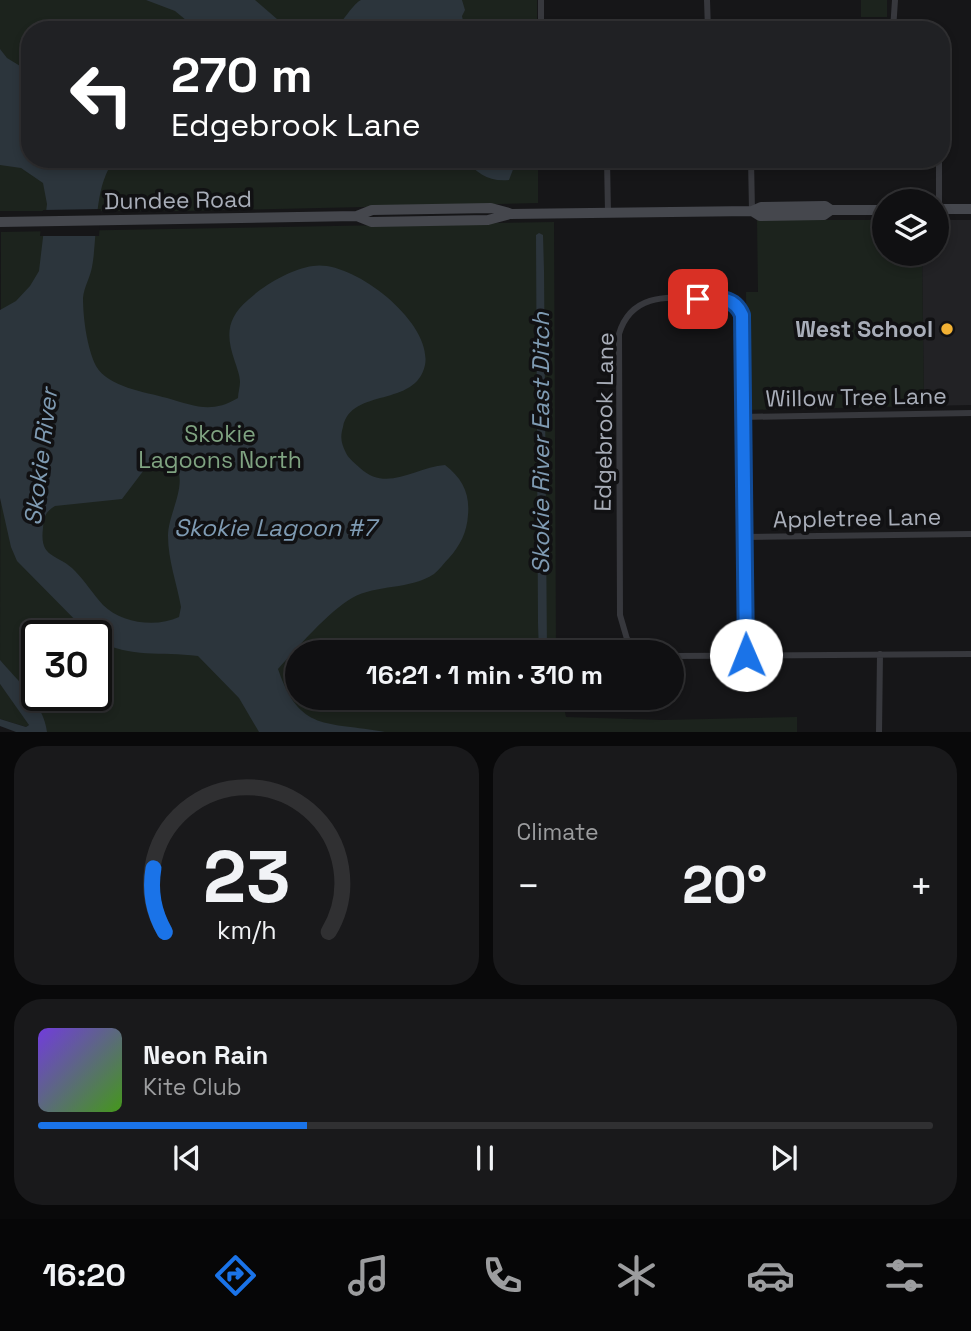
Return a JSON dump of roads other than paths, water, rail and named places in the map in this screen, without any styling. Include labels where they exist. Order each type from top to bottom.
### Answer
[{"type":"main road","name":"Dundee Road","points":[[0,222],[357,216],[372,222],[488,220],[510,214],[752,211],[761,207],[825,206],[831,210],[872,209]]},
{"type":"main road","points":[[949,209],[971,209]]},
{"type":"street","points":[[541,0],[541,21]]},
{"type":"street","points":[[708,0],[708,21]]},
{"type":"street","points":[[894,21],[895,0]]},
{"type":"street","points":[[607,168],[608,213]]},
{"type":"street","points":[[751,168],[752,211]]},
{"type":"street","points":[[938,189],[939,168]]},
{"type":"street","name":"Edgebrook Lane","points":[[629,640],[623,632],[620,615],[619,334],[625,318],[637,305],[644,301],[719,298],[737,305],[743,322],[742,417]]},
{"type":"street","name":"Willow Tree Lane","points":[[742,417],[971,413]]},
{"type":"street","points":[[742,417],[746,655]]},
{"type":"street","name":"Appletree Lane","points":[[744,537],[971,534]]},
{"type":"street","points":[[684,656],[971,653]]},
{"type":"street","points":[[879,732],[880,654]]},
{"type":"water","points":[[146,0],[255,0],[281,21],[187,21],[175,11]]},
{"type":"water","points":[[462,0],[465,10],[463,21],[342,21],[358,2]]},
{"type":"water","name":"Skokie Lagoon #7","points":[[0,49],[7,58],[21,67],[21,168],[0,165]]},
{"type":"water","name":"Skokie Lagoon #7","points":[[21,168],[109,168],[100,197],[92,267],[83,298],[86,333],[93,359],[102,373],[118,384],[138,391],[203,407],[219,406],[238,398],[240,380],[229,336],[235,314],[270,283],[296,270],[313,266],[329,266],[368,283],[387,297],[416,330],[424,348],[425,365],[419,378],[410,387],[397,393],[358,406],[348,415],[343,427],[342,443],[354,463],[370,475],[380,478],[401,477],[445,465],[456,475],[466,493],[468,515],[462,538],[453,553],[434,574],[415,583],[372,591],[352,598],[333,612],[305,640],[285,640],[285,661],[278,669],[285,687],[285,710],[302,710],[331,724],[385,732],[259,732],[239,698],[198,656],[134,652],[112,647],[112,620],[75,620],[17,561],[11,547],[0,498],[0,310],[16,301],[39,271],[47,204],[43,183]],"holes":[[[170,458],[177,466],[179,485],[168,536],[181,607],[179,617],[150,623],[119,616],[103,605],[69,565],[51,555],[44,546],[43,528],[49,510],[55,506],[122,499],[147,466],[157,459]]]},
{"type":"water","points":[[474,168],[514,168],[509,180],[495,180]]},
{"type":"water","name":"Skokie River East Ditch","points":[[536,235],[543,235],[544,270],[547,640],[539,640],[538,623]]},
{"type":"water","points":[[0,660],[21,684],[21,711],[40,711],[47,732],[16,732],[0,726],[0,719],[26,727],[29,725],[0,684]]},
{"type":"place","name":"West School","points":[[947,329]]},
{"type":"park label","name":"Skokie Lagoons North","points":[[220,447]]},
{"type":"water label","name":"Skokie River","points":[[41,457]]}]
